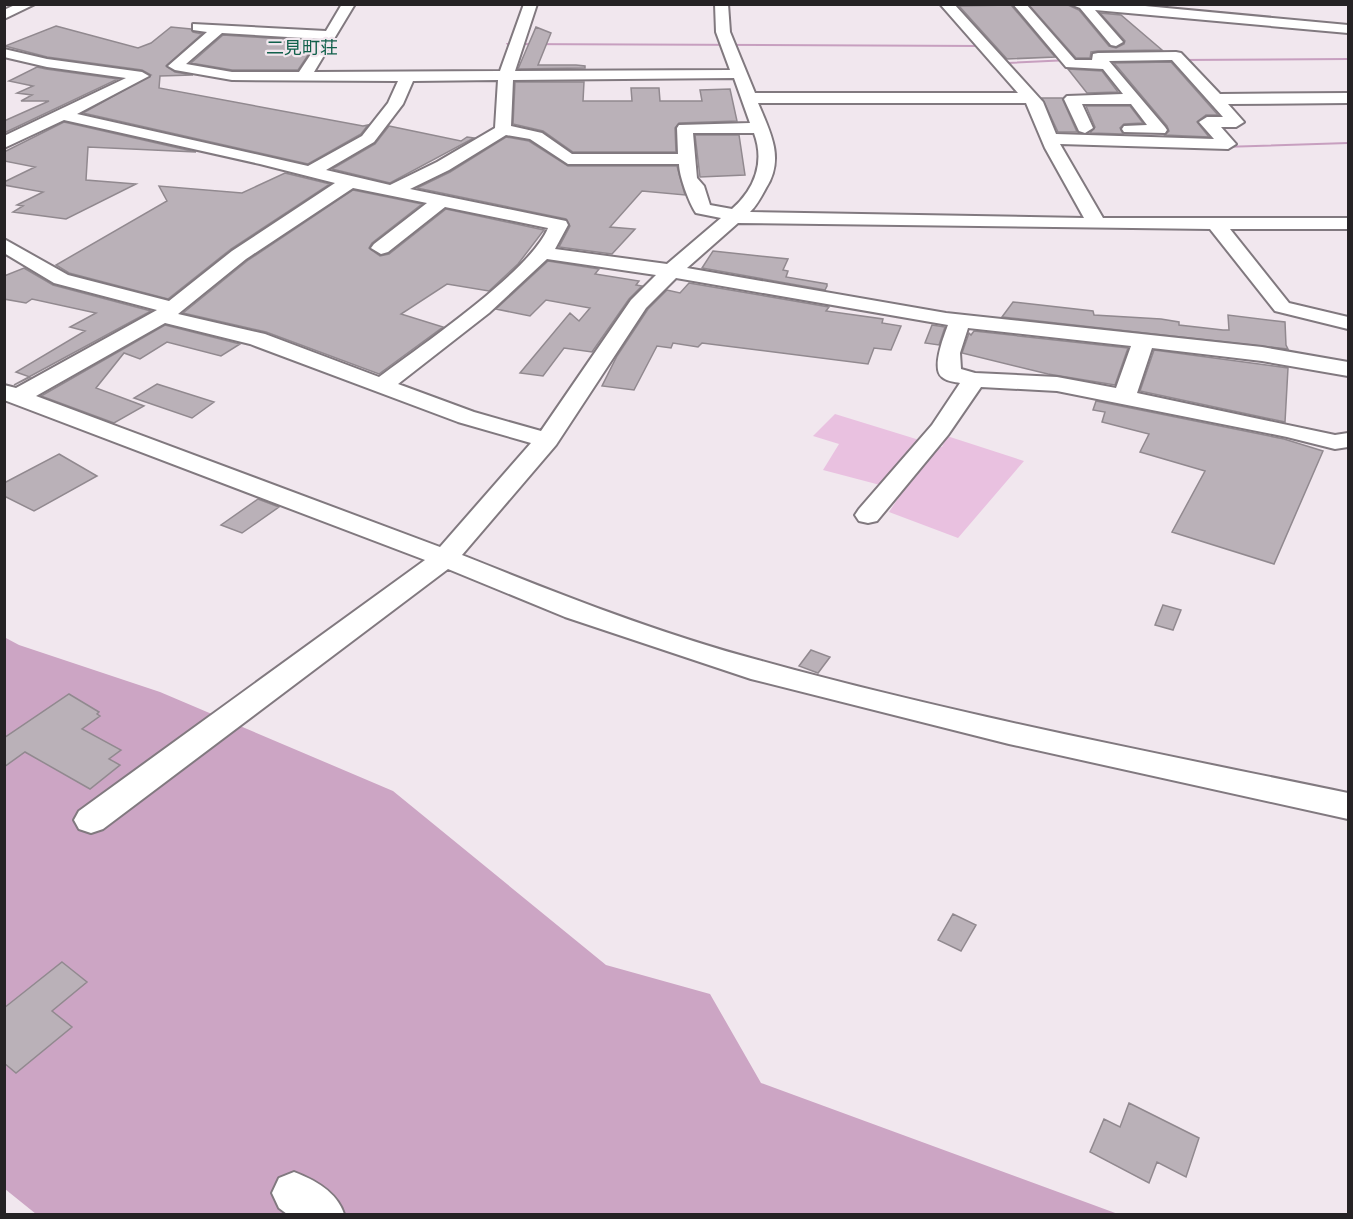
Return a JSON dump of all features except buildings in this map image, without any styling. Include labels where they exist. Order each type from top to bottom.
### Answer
[{"type":"street","points":[[4,15],[29,4]]},
{"type":"street","points":[[304,77],[349,4]]},
{"type":"street","points":[[503,130],[500,111],[505,77],[531,4]]},
{"type":"street","points":[[91,820],[445,558],[548,440],[626,320],[671,271],[736,216],[756,193],[765,176],[768,158],[761,128],[723,32],[721,4]]},
{"type":"street","points":[[946,4],[1024,98],[1050,139],[1097,224]]},
{"type":"street","points":[[1019,4],[1068,62],[1107,64],[1159,130],[1085,128],[1050,139]]},
{"type":"street","points":[[1077,4],[1348,28]]},
{"type":"street","points":[[1084,5],[1116,42]]},
{"type":"street","points":[[190,27],[329,35]]},
{"type":"street","points":[[218,29],[175,66],[232,76],[264,78],[740,74]]},
{"type":"street","points":[[264,78],[292,33]]},
{"type":"street","points":[[4,53],[47,63],[142,76],[66,116],[4,143]]},
{"type":"street","points":[[1050,139],[1228,144],[1207,122],[1236,122],[1176,56],[1098,57],[1101,64]]},
{"type":"street","points":[[312,171],[368,139],[394,105],[407,78]]},
{"type":"street","points":[[749,98],[1024,98]]},
{"type":"street","points":[[1216,99],[1348,98]]},
{"type":"street","points":[[1085,128],[1072,99],[1134,99]]},
{"type":"street","points":[[66,116],[312,171],[350,183],[556,223],[560,228],[558,234],[543,253],[492,301],[381,386]]},
{"type":"street","points":[[761,128],[685,128],[688,179],[695,186],[702,209],[736,216],[1097,224],[1348,223]]},
{"type":"street","points":[[392,191],[442,166],[503,130],[522,131],[536,136],[568,159],[687,159]]},
{"type":"street","points":[[11,394],[168,312],[239,255],[305,209],[350,183]]},
{"type":"street","points":[[381,248],[443,200]]},
{"type":"street","points":[[1216,224],[1282,307],[1348,322]]},
{"type":"street","points":[[4,245],[61,279],[257,339],[466,417],[548,440]]},
{"type":"street","points":[[543,253],[671,271],[960,320],[1262,354],[1348,369]]},
{"type":"street","points":[[960,320],[949,352],[950,373],[974,380],[1057,384],[1335,442],[1348,440]]},
{"type":"street","points":[[1124,397],[1144,340]]},
{"type":"street","points":[[868,515],[940,430],[974,380]]},
{"type":"street","points":[[11,394],[445,558],[575,611],[751,669],[1009,733],[1348,806]]},
{"type":"shaded area","points":[[835,414],[942,447],[947,436],[1024,461],[958,538],[889,512],[903,491],[823,470],[839,444],[813,436]]},
{"type":"shaded area","points":[[4,637],[19,645],[160,692],[393,791],[606,965],[710,994],[761,1083],[1118,1214],[36,1214],[5,1189]]},
{"type":"waterway","points":[[507,44],[980,46],[984,50]]},
{"type":"waterway","points":[[1177,60],[1348,59]]},
{"type":"waterway","points":[[1008,63],[1069,60]]},
{"type":"waterway","points":[[1222,147],[1348,143]]},
{"type":"district","name":"二見町荘","points":[[302,46]]}]
